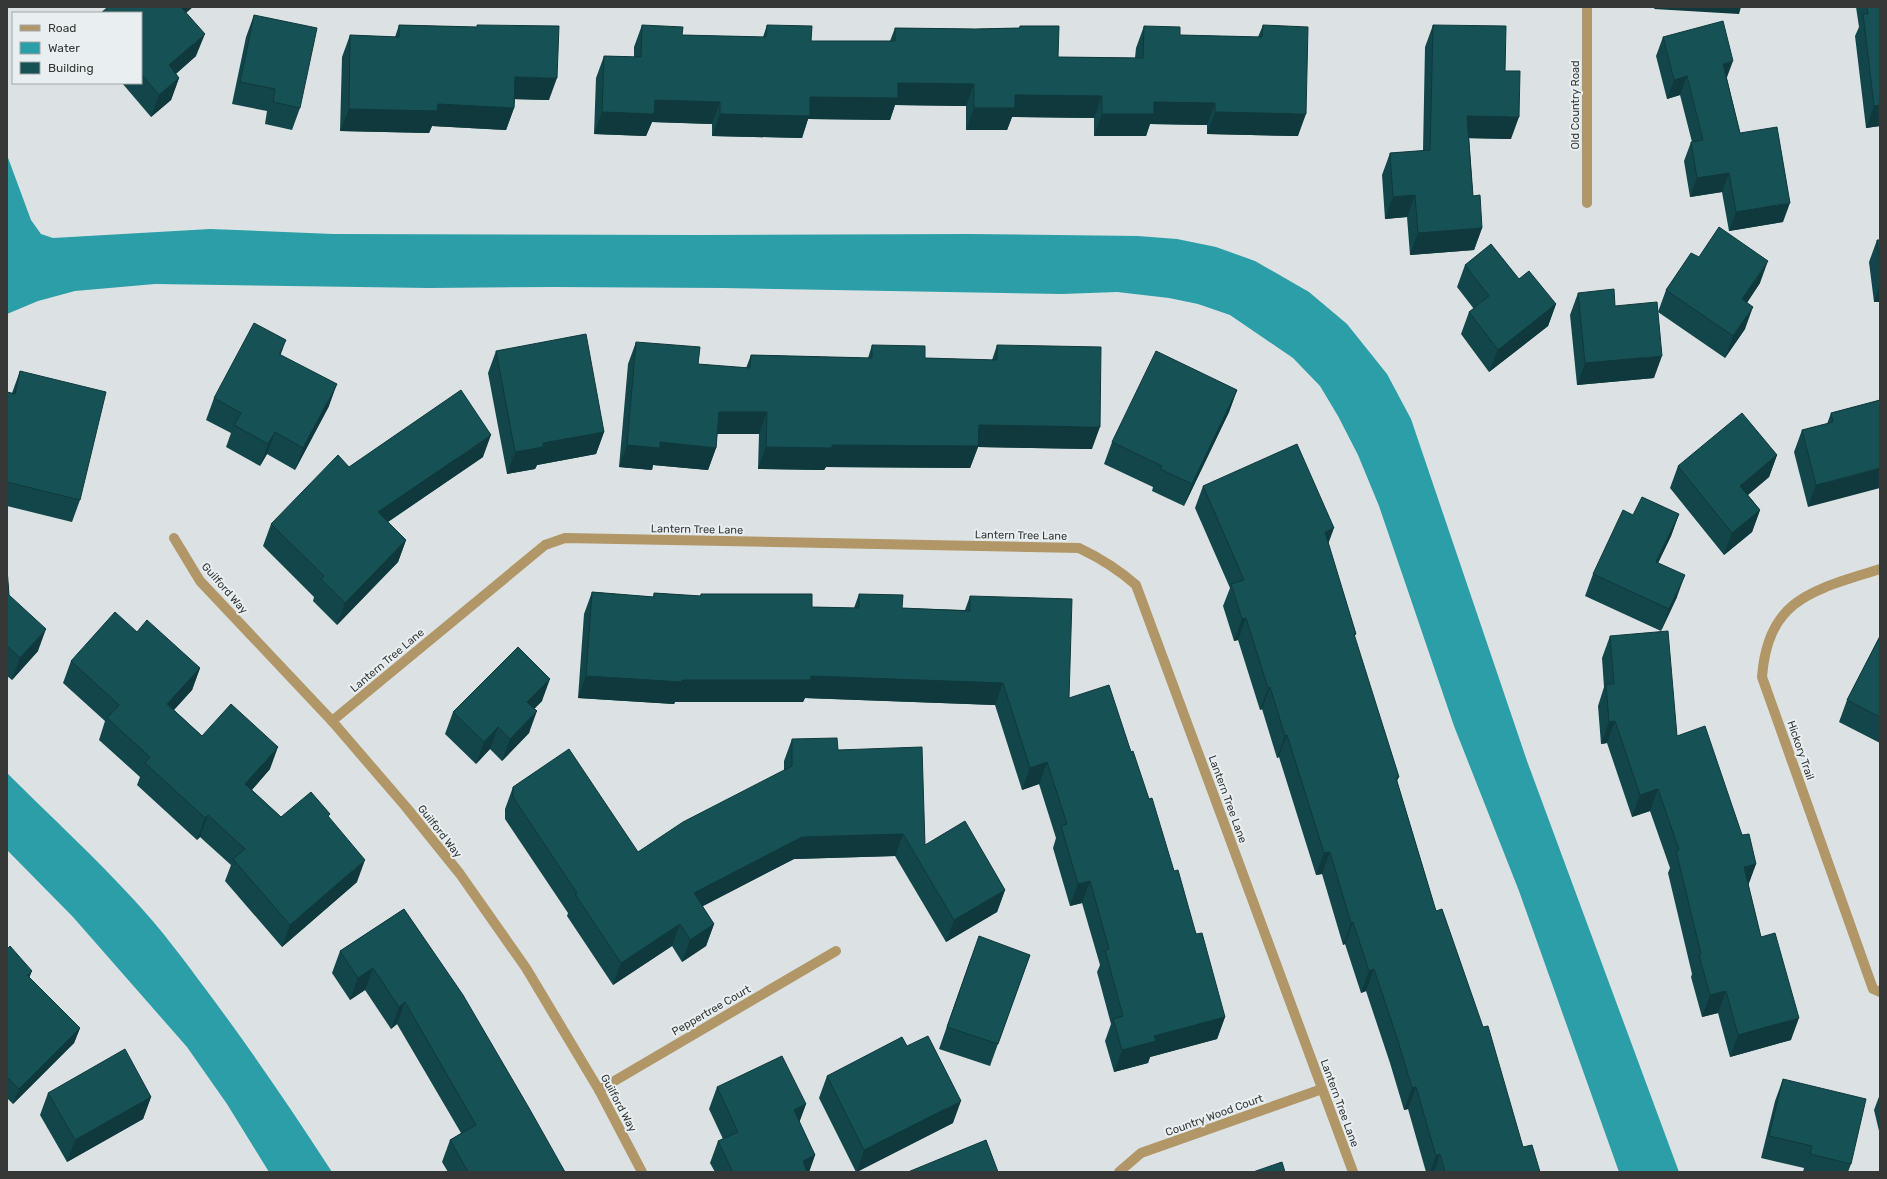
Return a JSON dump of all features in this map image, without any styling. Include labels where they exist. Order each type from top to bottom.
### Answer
[{"type":"street","name":"Old Country Road","points":[[1587,7],[1587,203]]},
{"type":"street","name":"Guilford Way","points":[[174,538],[200,581],[332,721],[406,807],[460,874],[526,968],[599,1090],[642,1172]]},
{"type":"street","name":"Lantern Tree Lane","points":[[332,721],[545,545],[565,538],[1079,548],[1112,566],[1136,585],[1353,1172]]},
{"type":"street","name":"Hickory Trail","points":[[1880,569],[1819,588],[1794,605],[1783,615],[1771,634],[1764,655],[1762,677],[1873,989],[1880,992]]},
{"type":"street","name":"Peppertree Court","points":[[599,1090],[836,951]]},
{"type":"street","name":"Country Wood Court","points":[[1119,1172],[1141,1153],[1322,1089]]},
{"type":"water","points":[[7,155],[31,220],[41,234],[53,238],[210,229],[333,234],[968,234],[1138,236],[1177,239],[1216,247],[1255,261],[1309,292],[1347,324],[1387,374],[1411,419],[1527,761],[1679,1172],[1619,1172],[1519,891],[1454,726],[1379,506],[1358,455],[1338,416],[1320,386],[1293,358],[1230,315],[1198,304],[1169,298],[1117,292],[1062,294],[724,288],[429,288],[155,284],[75,291],[38,301],[7,314]]},
{"type":"water","points":[[7,773],[104,868],[145,912],[181,956],[255,1058],[332,1172],[269,1172],[227,1104],[187,1047],[73,917],[7,850]]},
{"type":"building","points":[[108,7],[181,7],[205,34],[169,65],[179,78],[159,95],[142,75],[142,12],[102,12]]},
{"type":"building","points":[[1867,7],[1880,7],[1880,105],[1874,106],[1863,14],[1868,14]]},
{"type":"building","points":[[254,15],[317,28],[300,108],[273,102],[275,89],[240,82]]},
{"type":"building","points":[[1723,21],[1733,61],[1723,64],[1740,133],[1777,127],[1790,203],[1736,212],[1729,173],[1697,178],[1691,142],[1703,140],[1687,76],[1674,80],[1663,37]]},
{"type":"building","points":[[399,25],[477,27],[477,25],[559,26],[557,78],[515,77],[514,108],[438,104],[437,111],[349,109],[350,35],[399,37]]},
{"type":"building","points":[[642,25],[683,27],[682,35],[766,37],[767,25],[812,26],[811,41],[895,41],[895,28],[975,29],[1020,28],[1020,26],[1059,26],[1058,57],[1143,58],[1144,26],[1180,27],[1180,35],[1262,37],[1263,25],[1308,27],[1306,114],[1215,112],[1215,103],[1154,102],[1154,114],[1102,114],[1102,96],[1015,95],[1015,108],[974,108],[974,84],[898,83],[898,98],[810,97],[810,116],[720,114],[720,102],[655,100],[654,114],[602,112],[604,56],[641,57]]},
{"type":"building","points":[[1433,25],[1506,26],[1505,71],[1520,71],[1519,117],[1467,116],[1473,196],[1480,195],[1482,228],[1418,233],[1415,195],[1393,197],[1390,153],[1430,150]]},
{"type":"building","points":[[1719,227],[1768,261],[1742,299],[1753,307],[1733,336],[1666,290],[1691,253],[1699,257]]},
{"type":"building","points":[[1877,240],[1880,240],[1880,265]]},
{"type":"building","points":[[1491,244],[1519,279],[1529,271],[1556,304],[1498,350],[1469,312],[1489,296],[1465,265]]},
{"type":"building","points":[[1614,289],[1615,306],[1657,302],[1662,356],[1585,363],[1578,293]]},
{"type":"building","points":[[254,323],[286,340],[279,354],[337,384],[303,448],[275,432],[268,444],[234,425],[241,413],[214,398]]},
{"type":"building","points":[[586,334],[604,432],[543,443],[543,447],[515,452],[496,351]]},
{"type":"building","points":[[636,342],[700,347],[698,364],[750,368],[751,355],[872,358],[872,345],[925,346],[925,358],[997,360],[997,345],[1101,347],[1100,427],[979,425],[978,446],[832,445],[832,448],[766,447],[767,412],[719,412],[716,448],[660,442],[660,448],[627,445]]},
{"type":"building","points":[[1156,351],[1237,390],[1192,484],[1160,469],[1162,466],[1112,442]]},
{"type":"building","points":[[20,371],[106,392],[80,500],[7,482],[7,392],[15,394]]},
{"type":"building","points":[[461,390],[491,435],[378,512],[406,540],[345,603],[321,579],[324,576],[271,524],[338,455],[349,467]]},
{"type":"building","points":[[1880,400],[1880,468],[1816,485],[1802,430],[1833,422],[1831,413]]},
{"type":"building","points":[[1742,413],[1777,455],[1740,486],[1760,510],[1732,533],[1678,466]]},
{"type":"building","points":[[1297,444],[1334,528],[1325,532],[1356,634],[1354,634],[1399,777],[1396,778],[1436,911],[1442,909],[1483,1027],[1488,1026],[1523,1147],[1532,1145],[1540,1172],[1445,1172],[1440,1154],[1436,1156],[1416,1087],[1412,1088],[1374,969],[1369,971],[1353,922],[1351,923],[1330,852],[1324,853],[1287,735],[1285,736],[1270,687],[1268,688],[1246,618],[1242,619],[1231,584],[1244,580],[1203,486]]},
{"type":"building","points":[[1642,497],[1679,514],[1656,562],[1685,575],[1669,609],[1593,574],[1623,510],[1633,515]]},
{"type":"building","points":[[7,568],[9,595],[46,629],[20,658],[7,646]]},
{"type":"building","points":[[592,592],[654,597],[654,593],[701,596],[701,594],[812,594],[812,607],[859,608],[859,594],[903,595],[902,608],[970,611],[970,596],[1072,599],[1069,698],[1109,685],[1131,752],[1133,751],[1149,799],[1152,798],[1174,871],[1178,870],[1196,934],[1202,933],[1225,1017],[1154,1036],[1156,1041],[1122,1050],[1113,1019],[1123,1016],[1105,950],[1109,949],[1090,881],[1078,884],[1061,826],[1067,824],[1047,762],[1030,768],[1003,683],[811,676],[811,680],[682,680],[682,682],[586,676]]},
{"type":"building","points":[[115,612],[137,632],[147,620],[200,668],[167,704],[202,736],[231,704],[278,747],[245,784],[281,817],[311,792],[330,814],[328,816],[365,860],[290,925],[233,859],[245,849],[208,815],[205,818],[145,763],[150,757],[107,718],[119,705],[71,661]]},
{"type":"building","points":[[1668,631],[1677,736],[1705,726],[1742,835],[1749,834],[1756,864],[1744,867],[1761,937],[1775,933],[1799,1018],[1738,1035],[1726,991],[1710,995],[1699,955],[1701,954],[1676,851],[1679,850],[1658,789],[1640,795],[1615,721],[1609,722],[1606,684],[1614,684],[1610,636]]},
{"type":"building","points":[[1880,636],[1880,717],[1847,700]]},
{"type":"building","points":[[518,647],[550,679],[527,702],[537,711],[510,739],[498,727],[484,742],[453,712]]},
{"type":"building","points":[[837,738],[838,750],[922,747],[925,845],[965,821],[1005,890],[954,920],[903,834],[802,837],[694,893],[714,924],[690,940],[680,924],[621,963],[575,894],[577,893],[513,797],[513,787],[569,749],[638,852],[683,822],[792,766],[792,739]]},
{"type":"building","points":[[404,909],[463,995],[565,1172],[468,1172],[450,1140],[476,1125],[405,1002],[399,1007],[373,968],[358,978],[340,951]]},
{"type":"building","points":[[979,936],[1030,955],[998,1044],[947,1027]]},
{"type":"building","points":[[10,946],[32,971],[27,975],[80,1028],[19,1089],[7,1077],[7,948]]},
{"type":"building","points":[[928,1036],[961,1101],[864,1150],[827,1076],[902,1037],[907,1046]]},
{"type":"building","points":[[125,1049],[151,1097],[75,1140],[48,1093]]},
{"type":"building","points":[[782,1056],[806,1104],[794,1110],[815,1155],[803,1161],[807,1172],[733,1172],[718,1141],[738,1132],[717,1087]]},
{"type":"building","points":[[1783,1079],[1866,1099],[1851,1164],[1810,1154],[1812,1146],[1769,1136]]},
{"type":"building","points":[[986,1140],[998,1172],[908,1172]]},
{"type":"building","points":[[1282,1162],[1285,1172],[1253,1172]]}]
